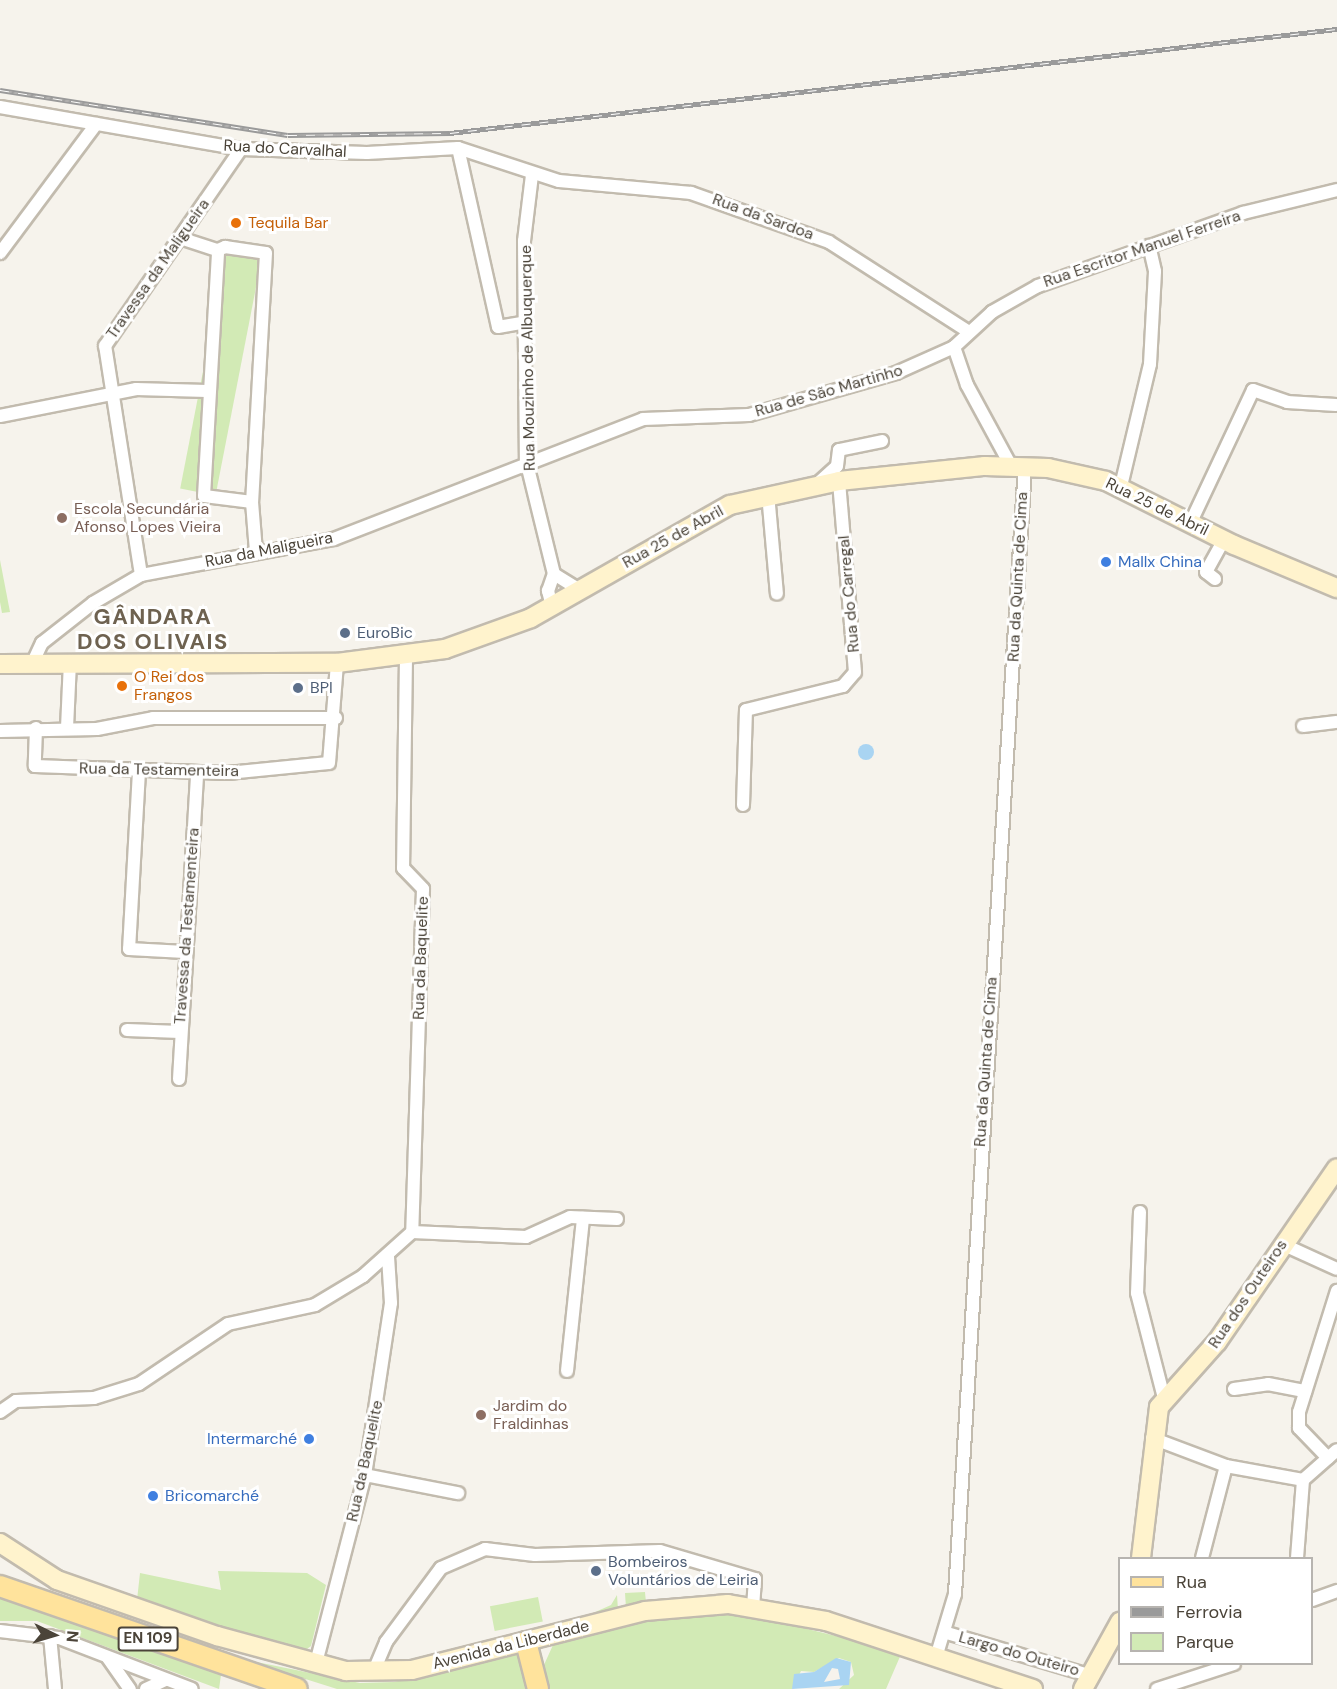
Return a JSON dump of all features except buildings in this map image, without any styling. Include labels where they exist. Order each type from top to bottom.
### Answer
[{"type":"main road","name":"EN 109","points":[[0,1586],[297,1689]]},
{"type":"main road","points":[[526,1642],[538,1689]]},
{"type":"street","name":"Rua do Carvalhal","points":[[0,107],[241,149],[367,153],[458,148],[532,175]]},
{"type":"street","points":[[0,253],[96,124]]},
{"type":"street","points":[[458,148],[498,327],[525,322]]},
{"type":"street","name":"Travessa da Maligueira","points":[[141,575],[109,397],[105,346],[241,149]]},
{"type":"street","name":"Rua Mouzinho de Albuquerque","points":[[532,175],[524,241],[526,460],[554,574],[548,591],[552,606]]},
{"type":"street","name":"Rua da Sardoa","points":[[532,175],[719,200],[853,254],[969,332]]},
{"type":"street","name":"Rua Escritor Manuel Ferreira","points":[[954,347],[969,332],[1038,286],[1243,213],[1337,190]]},
{"type":"street","points":[[180,238],[218,250],[266,253],[252,502],[255,552]]},
{"type":"street","points":[[1121,486],[1150,364],[1155,271],[1149,246]]},
{"type":"street","points":[[218,250],[207,391],[204,499],[252,502]]},
{"type":"street","points":[[954,347],[967,385],[1018,466]]},
{"type":"street","name":"Rua de São Martinho","points":[[526,460],[643,419],[720,419],[779,409],[896,373],[954,347]]},
{"type":"street","points":[[0,416],[109,397],[136,389],[207,391]]},
{"type":"street","points":[[1190,524],[1254,390],[1287,402],[1336,405]]},
{"type":"street","points":[[816,485],[837,466],[839,450],[882,441]]},
{"type":"street","name":"Rua da Maligueira","points":[[33,662],[42,643],[93,603],[141,575],[334,538],[387,521],[526,460]]},
{"type":"street","name":"Rua 25 de Abril","points":[[0,664],[33,662],[337,663],[406,657],[484,638],[552,606],[704,517],[768,494],[839,482],[1018,466],[1121,486],[1190,524],[1337,588]]},
{"type":"street","name":"Rua da Quinta de Cima","points":[[937,1654],[947,1633],[955,1594],[1018,466]]},
{"type":"street","name":"Rua do Carregal","points":[[743,805],[741,711],[843,686],[855,672],[839,482]]},
{"type":"street","points":[[768,494],[777,594]]},
{"type":"street","points":[[1215,579],[1206,572],[1224,540]]},
{"type":"street","points":[[554,574],[580,590]]},
{"type":"street","name":"Rua da Baquelite","points":[[406,657],[403,868],[423,889],[412,1232]]},
{"type":"street","points":[[67,728],[70,662]]},
{"type":"street","name":"Rua da Testamenteira","points":[[36,728],[35,766],[197,773],[329,763],[336,718],[337,663]]},
{"type":"street","points":[[0,731],[36,728],[110,728],[160,717],[336,718]]},
{"type":"street","points":[[1303,726],[1337,722]]},
{"type":"street","points":[[139,771],[129,949],[185,952]]},
{"type":"street","name":"Travessa da Testamenteira","points":[[179,1079],[197,773]]},
{"type":"street","points":[[127,1030],[180,1032]]},
{"type":"street","name":"Rua dos Outeiros","points":[[1141,1557],[1152,1438],[1164,1398],[1217,1342],[1282,1244],[1337,1168]]},
{"type":"street","points":[[1140,1212],[1137,1293],[1164,1398]]},
{"type":"street","points":[[0,1412],[16,1401],[94,1398],[130,1388],[216,1330],[241,1318],[315,1305],[388,1256],[412,1232],[526,1237],[570,1217],[617,1219]]},
{"type":"street","points":[[567,1371],[583,1218]]},
{"type":"street","points":[[1282,1244],[1337,1269]]},
{"type":"street","name":"Rua da Baquelite","points":[[316,1663],[365,1475],[391,1303],[388,1256]]},
{"type":"street","points":[[1297,1557],[1303,1480],[1333,1454],[1299,1428],[1305,1391],[1337,1291]]},
{"type":"street","points":[[1234,1389],[1268,1384],[1305,1391]]},
{"type":"street","points":[[1152,1438],[1226,1466],[1303,1480]]},
{"type":"street","points":[[1202,1557],[1226,1466]]},
{"type":"street","points":[[365,1475],[458,1493]]},
{"type":"street","name":"Avenida da Liberdade","points":[[0,1543],[57,1580],[208,1634],[316,1663],[373,1673],[424,1668],[657,1609],[753,1606],[937,1654],[1033,1689]]},
{"type":"street","points":[[373,1673],[386,1642],[441,1568],[498,1548],[535,1555],[660,1551],[755,1579],[753,1606]]},
{"type":"street","points":[[1313,1599],[1337,1591]]},
{"type":"street","points":[[1087,1682],[1118,1624]]},
{"type":"street","points":[[0,1630],[50,1636],[192,1689]]},
{"type":"street","name":"Largo do Outeiro","points":[[947,1633],[1087,1682]]},
{"type":"street","points":[[50,1636],[55,1689]]},
{"type":"street","points":[[107,1656],[130,1689]]},
{"type":"street","points":[[1157,1689],[1231,1665]]},
{"type":"street","points":[[146,1689],[165,1680]]},
{"type":"green space","points":[[226,253],[261,260],[216,495],[180,489]]},
{"type":"green space","points":[[0,560],[10,612],[2,613],[0,602]]},
{"type":"green space","points":[[218,1571],[307,1573],[326,1585],[311,1646],[303,1652],[257,1641],[137,1600],[140,1573],[221,1590]]},
{"type":"green space","points":[[645,1592],[646,1603],[626,1608],[625,1593]]},
{"type":"green space","points":[[617,1595],[618,1610],[575,1621],[611,1605]]},
{"type":"green space","points":[[0,1597],[221,1675],[219,1689],[37,1621],[0,1621]]},
{"type":"green space","points":[[538,1597],[543,1622],[495,1631],[490,1606]]},
{"type":"green space","points":[[745,1614],[902,1652],[886,1689],[839,1689],[854,1675],[851,1662],[839,1658],[814,1672],[801,1671],[792,1689],[547,1689],[543,1667],[553,1645],[657,1615]]},
{"type":"green space","points":[[521,1652],[532,1689],[337,1689],[242,1659],[360,1683],[394,1682]]},
{"type":"water","points":[[866,744],[872,746],[874,752],[872,758],[866,760],[860,758],[858,752],[860,746]]},
{"type":"water","points":[[836,1658],[851,1662],[849,1685],[792,1689],[794,1674],[814,1672]],"holes":[[[832,1668],[838,1669],[840,1679],[824,1682]]]},
{"type":"railway","points":[[0,90],[288,135],[450,133],[1337,29]]},
{"type":"place","name":"Tequila Bar","points":[[236,223]]},
{"type":"place","name":"Escola Secundária Afonso Lopes Vieira","points":[[62,518]]},
{"type":"place","name":"Mallx China","points":[[1106,562]]},
{"type":"place","name":"EuroBic","points":[[345,633]]},
{"type":"place","name":"O Rei dos Frangos","points":[[122,686]]},
{"type":"place","name":"BPI","points":[[298,688]]},
{"type":"place","name":"Jardim do Fraldinhas","points":[[481,1415]]},
{"type":"place","name":"Intermarché","points":[[309,1439]]},
{"type":"place","name":"Bricomarché","points":[[153,1496]]},
{"type":"place","name":"Bombeiros Voluntários de Leiria","points":[[596,1571]]},
{"type":"district","name":"GÂNDARA DOS OLIVAIS","points":[[153,628]]}]
